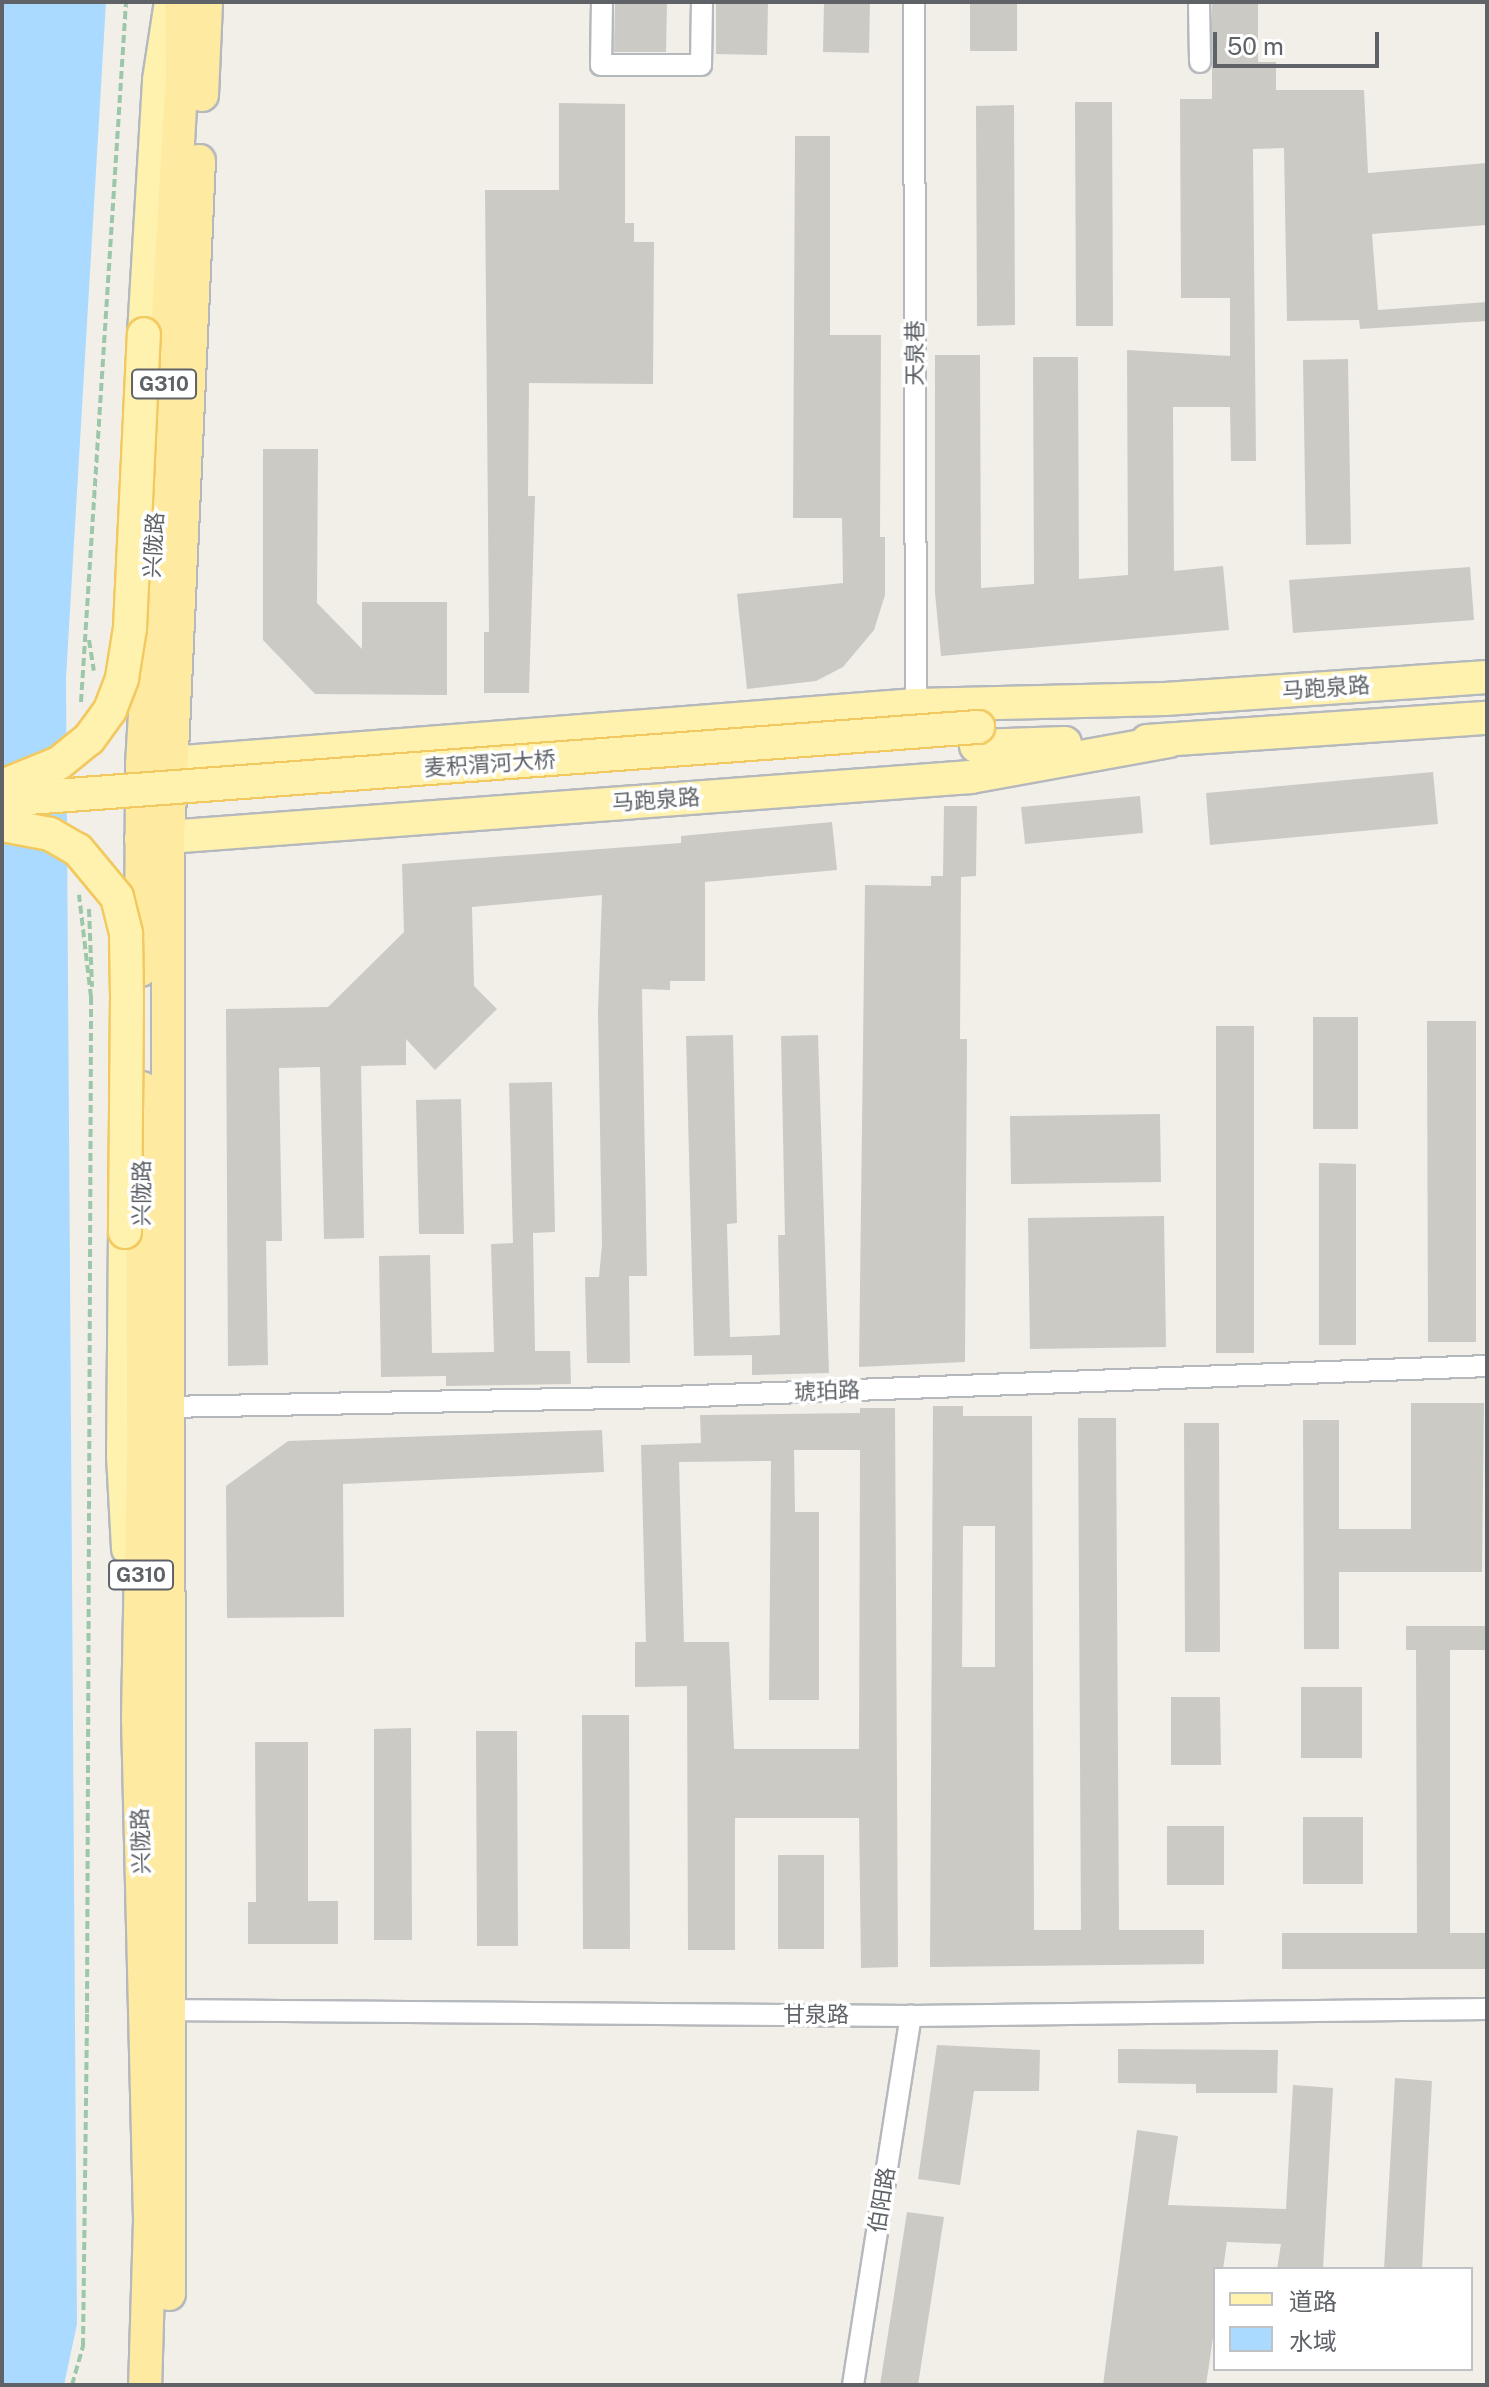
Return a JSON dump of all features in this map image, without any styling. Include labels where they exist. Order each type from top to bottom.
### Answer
[{"type":"highway","name":"兴陇路","points":[[165,2385],[173,2211],[138,1718],[154,838],[182,74],[181,2]]},
{"type":"highway","name":"兴陇路","points":[[156,764],[206,2]]},
{"type":"highway","name":"兴陇路","points":[[145,2385],[157,2010],[166,1407],[154,838]]},
{"type":"main road","points":[[2,786],[59,763],[89,739],[110,710],[122,678],[130,628],[159,80],[171,2]]},
{"type":"main road","name":"马跑泉路","points":[[156,764],[916,705],[1165,699],[1487,677]]},
{"type":"main road","name":"马跑泉路","points":[[977,736],[1165,699]]},
{"type":"main road","name":"马跑泉路","points":[[977,736],[1169,741],[1487,718]]},
{"type":"main road","name":"麦积渭河大桥","points":[[2,800],[977,736]]},
{"type":"main road","name":"麦积渭河大桥","points":[[2,819],[977,736]]},
{"type":"main road","name":"马跑泉路","points":[[154,838],[971,777],[1169,741]]},
{"type":"main road","points":[[2,825],[50,834],[78,850],[117,897],[126,934],[123,1456],[138,1718]]},
{"type":"street","points":[[602,2],[601,65],[701,65],[702,2]]},
{"type":"street","name":"天泉巷","points":[[914,2],[916,705]]},
{"type":"street","points":[[1199,2],[1200,62]]},
{"type":"street","name":"琥珀路","points":[[166,1407],[670,1397],[1487,1366]]},
{"type":"street","name":"甘泉路","points":[[157,2010],[911,2016],[1487,2009]]},
{"type":"street","name":"伯阳路","points":[[853,2385],[911,2016]]},
{"type":"path","points":[[81,705],[126,2]]},
{"type":"path","points":[[88,633],[94,680]]},
{"type":"path","points":[[79,891],[91,997]]},
{"type":"path","points":[[72,2385],[83,2346],[91,997],[95,950],[89,909]]},
{"type":"water","points":[[2,2],[106,2],[66,678],[77,2324],[64,2385],[2,2385]]},
{"type":"building","points":[[615,2],[667,2],[666,52],[614,52]]},
{"type":"building","points":[[716,2],[768,2],[767,55],[716,54]]},
{"type":"building","points":[[824,2],[870,2],[869,53],[823,52]]},
{"type":"building","points":[[970,2],[1017,2],[1017,51],[970,51]]},
{"type":"building","points":[[1212,2],[1258,2],[1258,62],[1276,62],[1276,90],[1364,90],[1368,173],[1487,163],[1487,225],[1372,234],[1378,310],[1487,302],[1487,321],[1360,329],[1359,320],[1287,321],[1284,148],[1253,149],[1256,461],[1231,461],[1230,407],[1173,407],[1174,571],[1223,566],[1229,630],[941,656],[935,593],[935,355],[980,355],[981,588],[1034,584],[1033,357],[1078,357],[1079,579],[1128,575],[1127,350],[1230,356],[1230,298],[1181,298],[1180,99],[1212,99]]},
{"type":"building","points":[[1075,102],[1112,102],[1113,326],[1076,326]]},
{"type":"building","points":[[559,103],[625,104],[625,223],[634,223],[634,242],[654,242],[653,384],[529,383],[528,496],[535,496],[529,693],[484,693],[484,632],[489,632],[485,190],[559,190]]},
{"type":"building","points":[[1014,105],[1015,325],[977,326],[976,106]]},
{"type":"building","points":[[795,136],[830,136],[830,335],[881,335],[880,537],[885,537],[885,595],[874,630],[843,667],[816,681],[747,689],[737,594],[843,583],[842,518],[793,518]]},
{"type":"building","points":[[1348,359],[1351,544],[1306,545],[1303,360]]},
{"type":"building","points":[[263,449],[318,449],[317,603],[362,649],[362,602],[447,602],[447,695],[315,694],[263,640]]},
{"type":"building","points":[[1470,567],[1474,620],[1293,633],[1289,580]]},
{"type":"building","points":[[1433,772],[1438,824],[1210,845],[1206,793]]},
{"type":"building","points":[[1140,796],[1143,833],[1025,844],[1021,807]]},
{"type":"building","points":[[944,806],[977,806],[976,876],[961,877],[960,1039],[967,1039],[965,1362],[859,1367],[865,885],[931,886],[931,876],[943,876]]},
{"type":"building","points":[[832,822],[837,870],[705,882],[705,981],[670,981],[670,990],[642,989],[647,1276],[629,1276],[630,1363],[587,1363],[585,1277],[599,1277],[602,1245],[598,1011],[602,895],[472,907],[474,986],[497,1009],[435,1070],[406,1039],[406,1065],[361,1066],[364,1238],[324,1239],[320,1067],[279,1068],[282,1241],[266,1241],[268,1365],[228,1366],[226,1009],[328,1007],[404,932],[402,864],[681,843],[681,836]]},
{"type":"building","points":[[1313,1017],[1358,1017],[1358,1129],[1313,1129]]},
{"type":"building","points":[[1427,1021],[1476,1021],[1476,1342],[1428,1342]]},
{"type":"building","points":[[1216,1026],[1254,1026],[1254,1353],[1216,1353]]},
{"type":"building","points":[[733,1035],[737,1223],[727,1224],[730,1337],[780,1335],[778,1235],[785,1235],[781,1036],[818,1035],[829,1373],[752,1375],[752,1355],[694,1356],[686,1036]]},
{"type":"building","points":[[552,1082],[555,1232],[533,1233],[535,1351],[570,1351],[571,1384],[446,1386],[446,1376],[381,1377],[379,1256],[430,1255],[432,1353],[494,1352],[491,1244],[513,1243],[509,1083]]},
{"type":"building","points":[[461,1099],[464,1234],[419,1234],[416,1100]]},
{"type":"building","points":[[1160,1114],[1161,1182],[1011,1184],[1010,1116]]},
{"type":"building","points":[[1319,1163],[1356,1164],[1356,1345],[1319,1345]]},
{"type":"building","points":[[1164,1216],[1166,1347],[1030,1349],[1028,1218]]},
{"type":"building","points":[[1411,1403],[1484,1403],[1482,1572],[1339,1572],[1339,1649],[1304,1649],[1303,1420],[1339,1420],[1339,1529],[1411,1529]]},
{"type":"building","points":[[933,1406],[963,1406],[963,1416],[1032,1416],[1034,1930],[1081,1930],[1078,1418],[1116,1418],[1119,1930],[1204,1930],[1204,1964],[930,1967]],"holes":[[[963,1526],[995,1526],[995,1667],[962,1667]]]},
{"type":"building","points":[[860,1408],[895,1408],[898,1967],[861,1968],[859,1818],[735,1818],[735,1950],[688,1950],[687,1686],[635,1687],[635,1642],[646,1642],[641,1445],[701,1443],[700,1415],[860,1413]],"holes":[[[794,1450],[860,1450],[859,1749],[734,1749],[729,1642],[684,1642],[679,1462],[771,1461],[769,1700],[819,1700],[819,1512],[795,1512]]]},
{"type":"building","points":[[1184,1423],[1219,1423],[1220,1652],[1185,1652]]},
{"type":"building","points":[[602,1430],[604,1472],[343,1484],[344,1617],[227,1618],[226,1486],[288,1441]]},
{"type":"building","points":[[1406,1626],[1486,1626],[1486,1650],[1450,1650],[1450,1933],[1487,1933],[1487,1969],[1282,1969],[1282,1933],[1417,1933],[1416,1650],[1406,1650]]},
{"type":"building","points":[[1301,1687],[1362,1687],[1362,1758],[1301,1758]]},
{"type":"building","points":[[1171,1697],[1220,1697],[1221,1765],[1171,1765]]},
{"type":"building","points":[[582,1715],[629,1715],[630,1949],[583,1949]]},
{"type":"building","points":[[411,1728],[412,1940],[374,1940],[374,1729]]},
{"type":"building","points":[[476,1731],[517,1731],[518,1946],[477,1946]]},
{"type":"building","points":[[255,1742],[308,1742],[308,1901],[338,1901],[338,1944],[248,1944],[248,1902],[256,1902]]},
{"type":"building","points":[[1303,1817],[1363,1817],[1363,1884],[1303,1884]]},
{"type":"building","points":[[1167,1826],[1224,1826],[1224,1885],[1167,1885]]},
{"type":"building","points":[[778,1855],[824,1855],[824,1949],[778,1949]]},
{"type":"building","points":[[937,2045],[1040,2050],[1039,2091],[974,2091],[960,2185],[918,2179]]},
{"type":"building","points":[[1118,2049],[1278,2050],[1277,2093],[1196,2093],[1196,2084],[1118,2083]]},
{"type":"building","points":[[1395,2078],[1432,2081],[1422,2267],[1384,2267]]},
{"type":"building","points":[[1293,2085],[1333,2088],[1323,2267],[1277,2267],[1281,2244],[1227,2242],[1223,2267],[1213,2267],[1213,2338],[1206,2385],[1103,2385],[1137,2130],[1178,2136],[1168,2205],[1286,2209]]},
{"type":"building","points":[[907,2212],[944,2217],[918,2385],[880,2385]]}]
